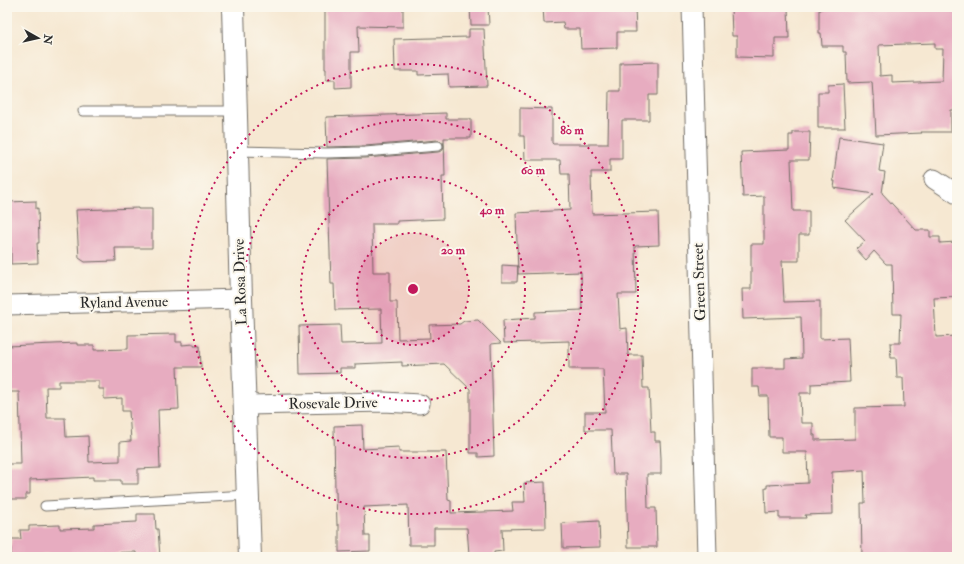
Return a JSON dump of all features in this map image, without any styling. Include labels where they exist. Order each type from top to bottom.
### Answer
[{"type":"street","name":"La Rosa Drive","points":[[233,7],[236,151],[250,557]]},
{"type":"street","name":"Green Street","points":[[692,7],[707,557]]},
{"type":"street","points":[[934,179],[957,194]]},
{"type":"street","name":"Ryland Avenue","points":[[7,305],[241,299]]},
{"type":"street","name":"Rosevale Drive","points":[[245,405],[384,402],[420,404]]},
{"type":"lane","points":[[84,111],[236,111]]},
{"type":"lane","points":[[236,151],[326,153],[365,152],[438,146]]},
{"type":"lane","points":[[45,506],[248,495]]},
{"type":"building","points":[[325,7],[403,7],[403,27],[358,26],[359,52],[351,52],[351,87],[335,88],[335,80],[326,80]]},
{"type":"building","points":[[470,7],[488,7],[489,25],[471,25]]},
{"type":"building","points":[[543,7],[635,7],[636,32],[617,32],[617,48],[581,49],[580,29],[564,29],[563,22],[544,23]]},
{"type":"building","points":[[731,7],[788,7],[789,38],[775,38],[774,58],[737,57],[737,36],[732,36]]},
{"type":"building","points":[[821,7],[957,7],[957,110],[951,110],[951,132],[876,135],[872,82],[847,83],[846,52],[843,52],[843,46],[822,46],[821,33],[819,33],[819,10],[821,10]],"holes":[[[935,43],[935,49],[943,49],[942,81],[892,83],[892,75],[880,76],[879,45]]]},
{"type":"building","points":[[469,29],[484,29],[487,86],[449,87],[448,74],[418,75],[418,71],[395,71],[394,39],[469,37]]},
{"type":"building","points":[[658,62],[658,95],[649,95],[649,120],[622,120],[622,159],[610,159],[610,172],[591,172],[592,214],[658,212],[659,245],[635,246],[636,294],[618,294],[620,329],[627,328],[628,355],[642,355],[643,388],[649,388],[651,432],[655,432],[655,441],[660,441],[661,458],[661,474],[647,474],[648,508],[656,508],[657,547],[628,547],[626,474],[613,474],[611,430],[585,430],[585,412],[605,412],[603,369],[569,369],[569,341],[504,343],[503,320],[535,318],[535,312],[582,310],[581,272],[518,274],[516,213],[570,210],[569,174],[561,174],[560,160],[525,160],[524,136],[520,136],[520,108],[552,109],[553,144],[608,144],[609,91],[620,91],[620,63]]},
{"type":"building","points":[[843,84],[845,128],[818,128],[818,92],[828,92],[828,85]]},
{"type":"building","points":[[446,113],[446,119],[471,119],[471,138],[444,138],[445,176],[442,176],[443,219],[397,221],[397,224],[372,224],[373,272],[390,272],[390,302],[397,302],[398,339],[430,338],[429,325],[460,324],[464,321],[478,320],[501,343],[491,344],[494,456],[478,457],[478,453],[470,453],[470,389],[444,364],[402,366],[402,362],[355,364],[355,368],[340,368],[340,373],[300,374],[299,326],[340,325],[341,344],[382,343],[381,309],[335,310],[334,284],[331,284],[327,159],[365,158],[438,152],[442,151],[444,146],[443,142],[438,140],[365,146],[327,147],[326,117]]},
{"type":"building","points":[[793,132],[810,132],[809,160],[791,160],[793,211],[809,211],[809,235],[799,235],[799,261],[782,261],[784,302],[820,301],[820,339],[848,338],[850,382],[811,384],[811,393],[800,393],[801,423],[813,423],[813,435],[815,435],[815,440],[855,439],[855,408],[904,407],[903,378],[897,378],[896,358],[891,358],[890,343],[900,343],[901,314],[893,314],[892,264],[886,264],[874,251],[866,260],[856,249],[865,241],[845,220],[874,194],[834,188],[835,181],[833,181],[839,137],[883,143],[879,171],[885,172],[882,193],[916,230],[930,230],[930,237],[940,237],[940,243],[956,242],[957,297],[934,298],[936,337],[957,336],[957,557],[862,557],[861,503],[865,503],[864,470],[832,472],[833,514],[805,515],[806,518],[779,518],[779,512],[766,513],[765,488],[767,488],[767,485],[808,483],[807,452],[782,452],[782,437],[769,437],[768,396],[760,396],[759,387],[752,387],[752,368],[785,368],[785,359],[802,358],[801,317],[743,319],[742,289],[751,289],[751,244],[764,244],[764,196],[743,197],[741,152],[789,150],[789,135],[793,135]]},
{"type":"building","points":[[36,201],[36,209],[38,208],[38,263],[11,264],[11,247],[8,247],[7,235],[7,202]]},
{"type":"building","points":[[152,209],[152,248],[115,248],[116,261],[85,262],[79,258],[76,210]]},
{"type":"building","points":[[502,265],[518,266],[517,282],[502,282]]},
{"type":"building","points":[[176,334],[176,342],[182,342],[182,345],[194,344],[194,346],[200,346],[201,367],[177,367],[179,409],[158,410],[160,468],[138,469],[138,484],[121,484],[121,480],[93,480],[93,477],[30,480],[30,494],[26,494],[26,499],[7,499],[7,464],[21,464],[19,392],[7,392],[7,346],[77,343],[77,345],[94,345],[94,350],[128,349],[128,335]],"holes":[[[59,381],[99,381],[99,389],[104,389],[104,399],[122,398],[122,411],[129,411],[131,441],[120,442],[120,461],[89,462],[88,436],[66,437],[65,418],[47,418],[46,387],[59,387]]]},
{"type":"building","points":[[362,425],[363,449],[399,447],[399,452],[446,452],[448,500],[451,501],[451,513],[513,511],[512,502],[525,502],[524,483],[545,482],[546,528],[502,529],[503,551],[494,552],[494,557],[473,557],[473,554],[469,554],[467,528],[434,528],[434,545],[409,545],[408,505],[364,507],[365,536],[370,536],[370,551],[339,552],[339,525],[337,525],[335,492],[334,426]]},
{"type":"building","points":[[137,514],[155,514],[156,529],[158,529],[160,557],[136,557],[136,552],[105,553],[105,557],[71,557],[71,554],[42,554],[42,557],[11,557],[11,539],[21,539],[20,530],[29,530],[29,526],[60,525],[60,529],[94,528],[94,524],[137,522]]},
{"type":"building","points":[[599,521],[600,547],[563,548],[562,523]]}]
